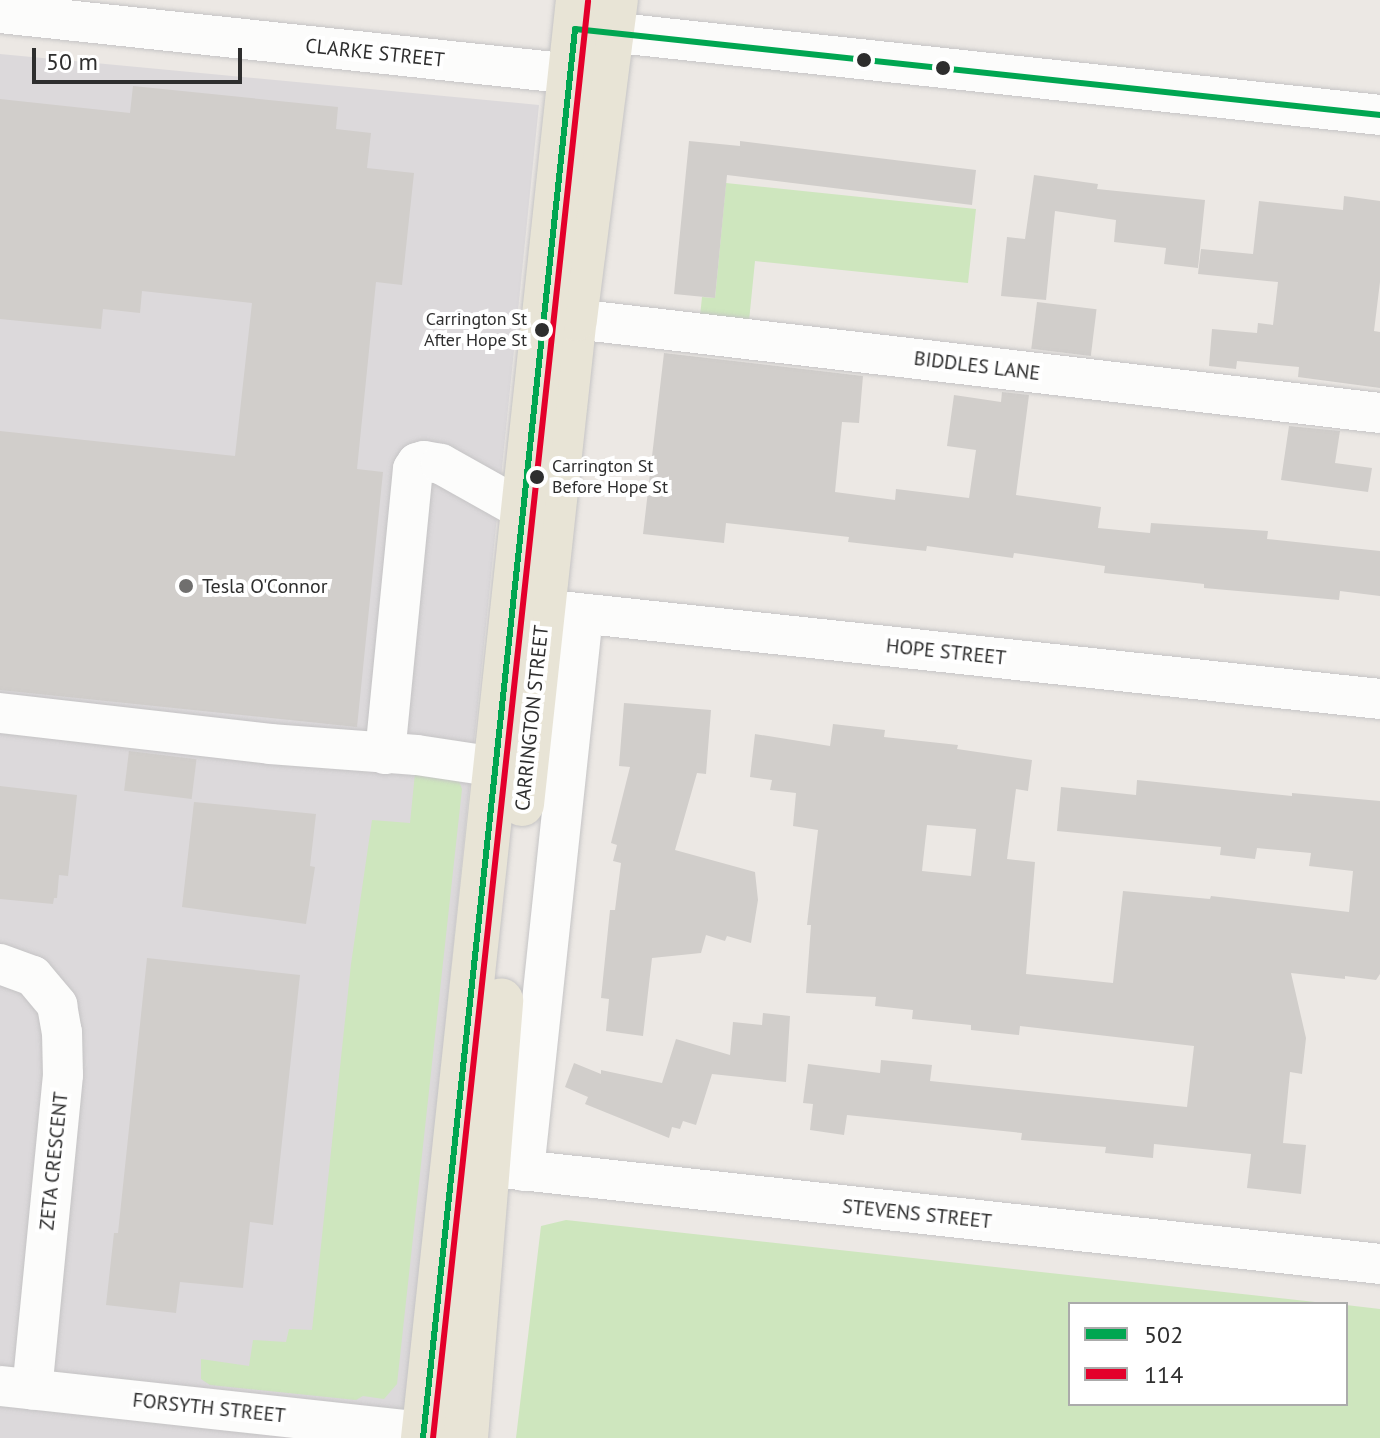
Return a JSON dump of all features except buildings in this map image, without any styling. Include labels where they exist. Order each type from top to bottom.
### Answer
[{"type":"main road","name":"CARRINGTON STREET","points":[[423,1435],[488,1167],[496,767],[546,610],[523,510],[596,15]]},
{"type":"main road","name":"CARRINGTON STREET","points":[[466,1438],[488,1167],[575,319],[588,76]]},
{"type":"street","name":"CLARKE STREET","points":[[0,13],[75,10],[588,76]]},
{"type":"street","points":[[596,15],[1380,115]]},
{"type":"street","name":"BIDDLES LANE","points":[[575,319],[1380,413]]},
{"type":"street","points":[[385,754],[413,469],[417,463],[424,461],[441,464],[523,510]]},
{"type":"street","name":"HOPE STREET","points":[[546,610],[1380,699]]},
{"type":"street","points":[[0,713],[296,740],[496,767]]},
{"type":"street","name":"ZETA CRESCENT","points":[[0,964],[33,976],[57,1005],[62,1032],[63,1075],[16,1387]]},
{"type":"street","name":"STEVENS STREET","points":[[488,1167],[1380,1264]]},
{"type":"street","name":"FORSYTH STREET","points":[[16,1387],[466,1438]]},
{"type":"shaded area","points":[[0,54],[539,105],[403,1438],[0,1438]]},
{"type":"green space","points":[[726,183],[976,209],[968,283],[755,261],[748,331],[699,326],[702,297],[715,298]]},
{"type":"green space","points":[[415,773],[458,778],[462,789],[397,1384],[384,1399],[363,1396],[356,1400],[210,1385],[201,1379],[201,1359],[249,1366],[253,1340],[286,1342],[289,1329],[312,1330],[351,964],[372,820],[410,823]]},
{"type":"green space","points":[[566,1220],[1315,1302],[1068,1302],[1068,1406],[1348,1406],[1348,1305],[1380,1309],[1380,1438],[516,1438],[541,1226]]},
{"type":"transit line","name":"114","points":[[433,1438],[588,1]]},
{"type":"transit line","name":"502","points":[[423,1438],[575,29],[1380,115]]},
{"type":"place","name":"Carrington St After Hope St","points":[[542,330]]},
{"type":"place","name":"Carrington St Before Hope St","points":[[537,477]]},
{"type":"place","name":"Tesla O'Connor","points":[[186,586]]}]
